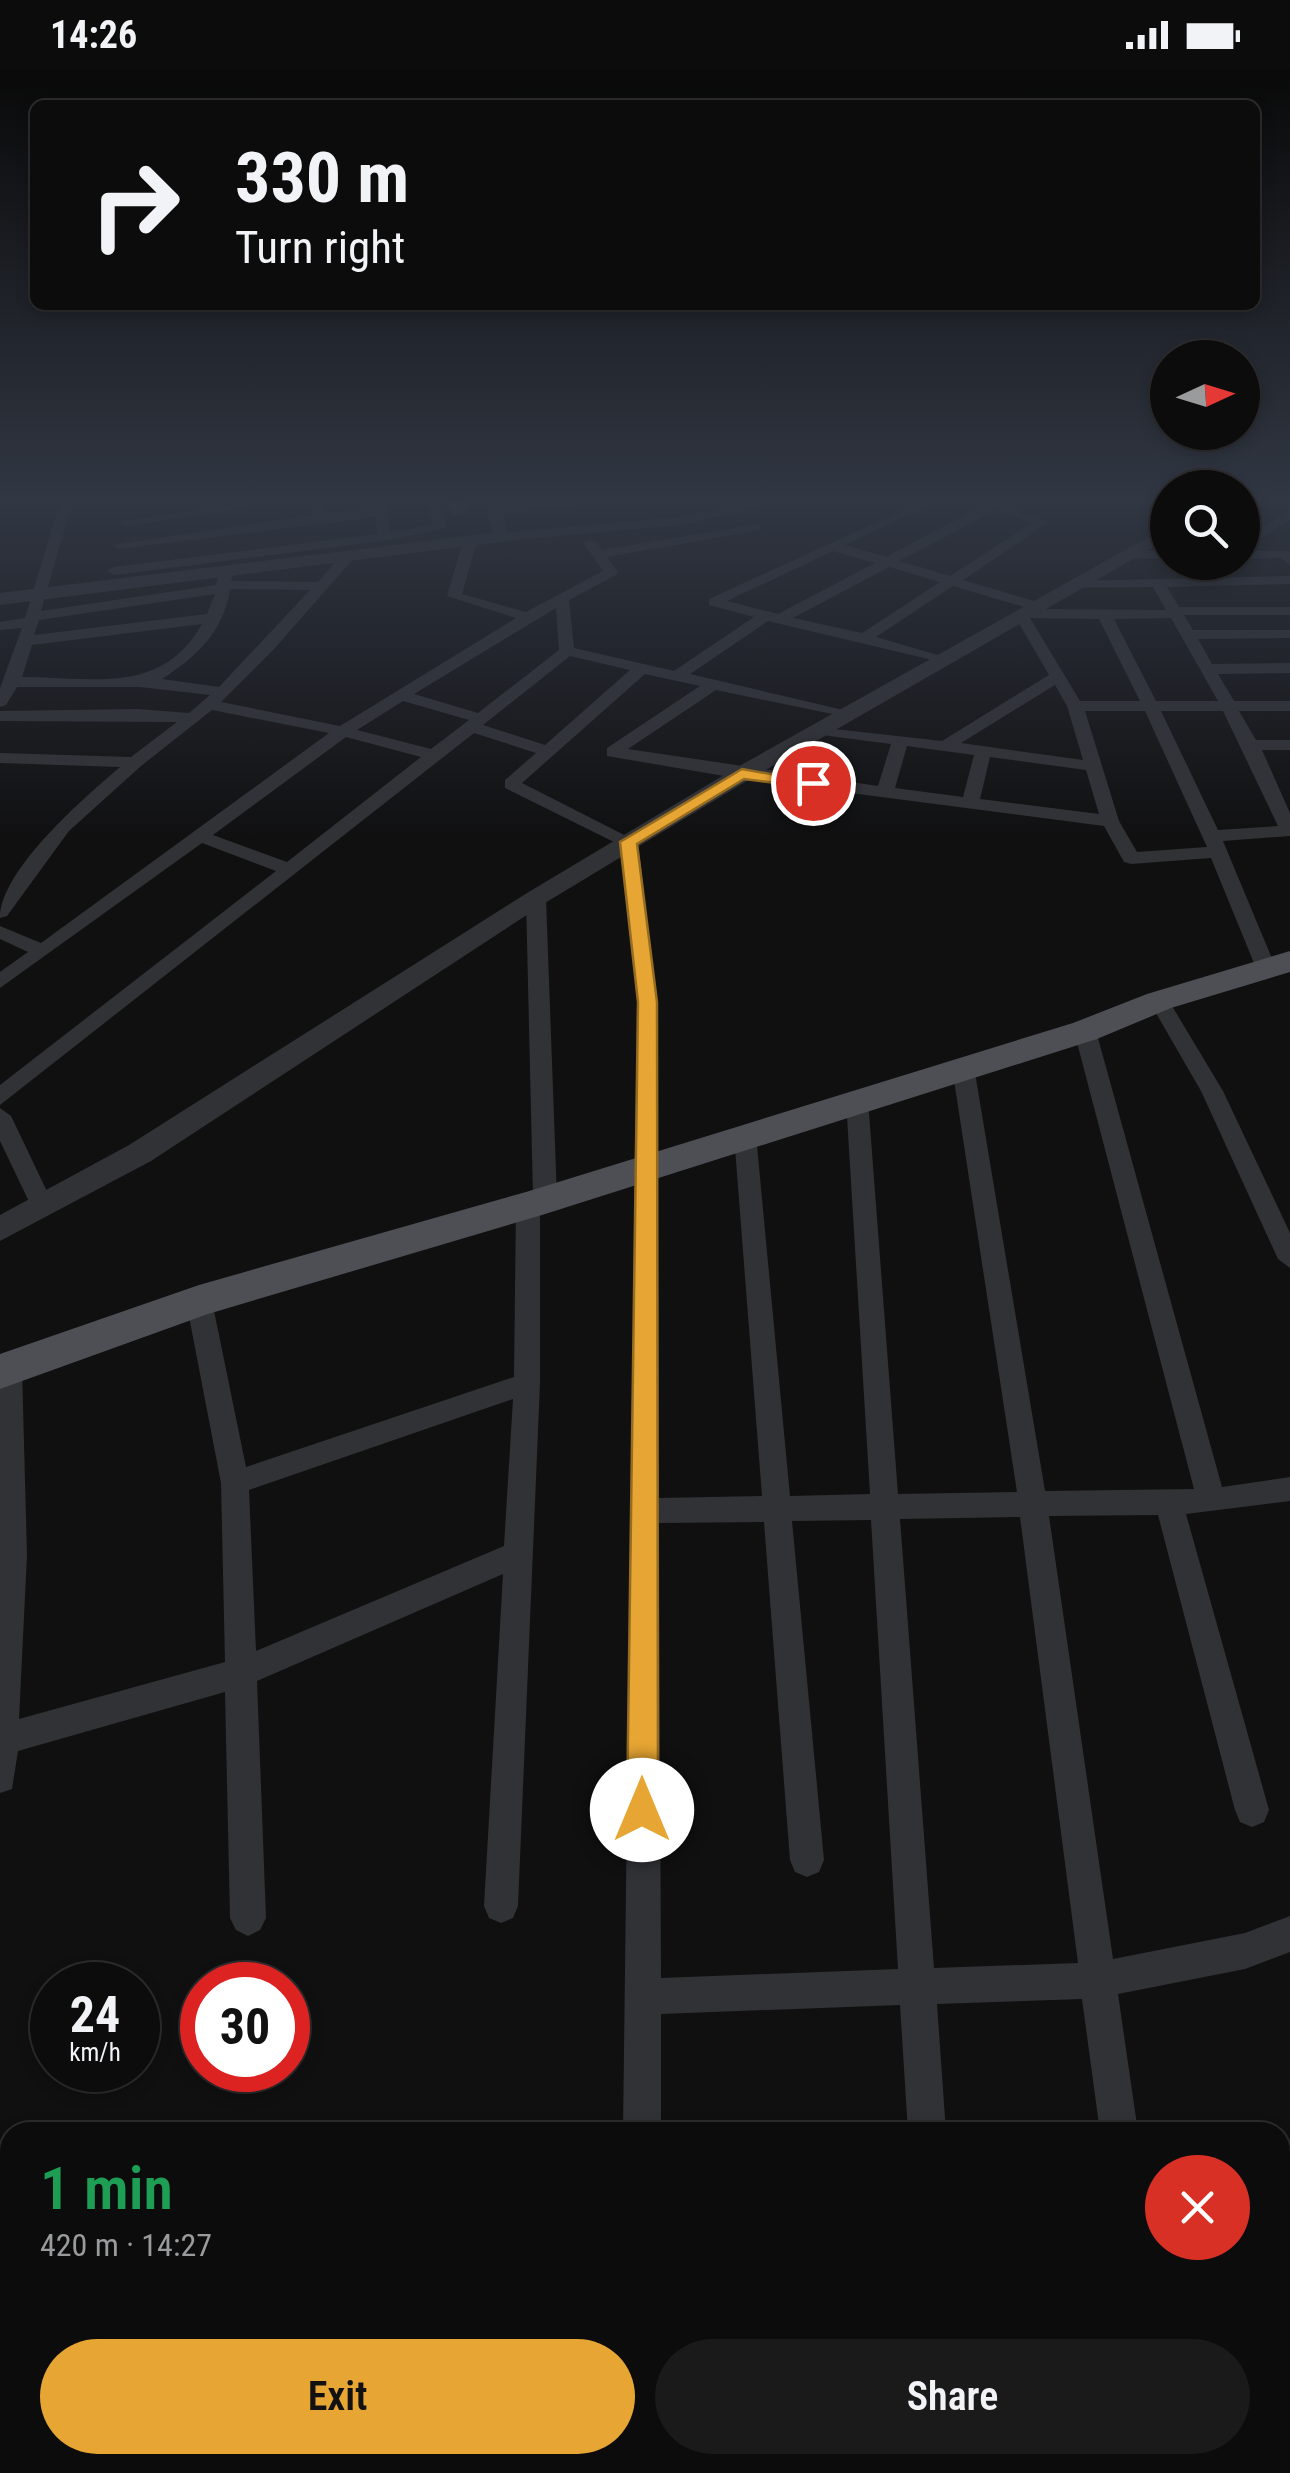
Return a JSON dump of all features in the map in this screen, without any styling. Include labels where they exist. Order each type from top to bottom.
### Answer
[{"type":"main road","points":[[4,1370],[199,1302],[536,1202],[1085,1031],[1159,1001],[1283,965]]},
{"type":"street","points":[[0,702],[18,664],[32,615]]},
{"type":"street","points":[[0,626],[55,615]]},
{"type":"street","points":[[0,912],[63,827],[135,762],[216,698],[294,615]]},
{"type":"street","points":[[526,615],[565,628]]},
{"type":"street","points":[[564,615],[567,651]]},
{"type":"street","points":[[762,615],[940,660]]},
{"type":"street","points":[[676,676],[779,615]]},
{"type":"street","points":[[864,638],[898,615]]},
{"type":"street","points":[[0,1230],[140,1153],[536,898],[1017,615]]},
{"type":"street","points":[[1030,615],[1075,706],[1110,822],[1131,858],[1289,830],[1251,745],[1177,615]]},
{"type":"street","points":[[1104,615],[1215,844],[1283,965]]},
{"type":"street","points":[[0,982],[343,731],[529,616]]},
{"type":"street","points":[[25,641],[213,618]]},
{"type":"street","points":[[147,682],[194,650],[213,618]]},
{"type":"street","points":[[1188,635],[1290,634]]},
{"type":"street","points":[[567,651],[846,715]]},
{"type":"street","points":[[0,1098],[567,651]]},
{"type":"street","points":[[0,665],[18,664]]},
{"type":"street","points":[[588,744],[642,668]]},
{"type":"street","points":[[1208,669],[1290,668]]},
{"type":"street","points":[[944,748],[1058,676]]},
{"type":"street","points":[[11,682],[147,682],[437,756]]},
{"type":"street","points":[[147,682],[152,749]]},
{"type":"street","points":[[629,842],[513,788],[514,779],[546,751],[588,744],[714,684]]},
{"type":"street","points":[[399,695],[546,751]]},
{"type":"street","points":[[1075,706],[1290,706]]},
{"type":"street","points":[[0,716],[149,714],[192,718]]},
{"type":"street","points":[[822,730],[1094,766]]},
{"type":"street","points":[[885,793],[900,741]]},
{"type":"street","points":[[588,744],[742,774],[1110,822]]},
{"type":"street","points":[[1251,745],[1290,745]]},
{"type":"street","points":[[970,804],[983,752]]},
{"type":"street","points":[[0,758],[135,762]]},
{"type":"street","points":[[200,836],[291,870]]},
{"type":"street","points":[[629,842],[648,1002],[644,1166],[642,2122]]},
{"type":"street","points":[[501,1906],[536,1202],[536,898]]},
{"type":"street","points":[[0,932],[43,951]]},
{"type":"street","points":[[1159,1001],[1212,1092],[1283,1229],[1290,1259]]},
{"type":"street","points":[[1085,1031],[1212,1501]]},
{"type":"street","points":[[962,1068],[1033,1506],[1117,2122]]},
{"type":"street","points":[[857,1100],[927,2122]]},
{"type":"street","points":[[0,1116],[42,1206]]},
{"type":"street","points":[[745,1136],[806,1860]]},
{"type":"street","points":[[199,1302],[235,1483],[248,1918]]},
{"type":"street","points":[[0,1774],[6,1558],[4,1370]]},
{"type":"street","points":[[235,1483],[528,1382]]},
{"type":"street","points":[[644,1511],[1212,1501],[1290,1489]]},
{"type":"street","points":[[1169,1502],[1252,1810]]},
{"type":"street","points":[[3,1739],[240,1673],[518,1554]]},
{"type":"street","points":[[642,1997],[1098,1980],[1245,1951],[1290,1934]]},
{"type":"route","points":[[642,1810],[648,1002],[629,842],[742,774],[813,783]]}]
